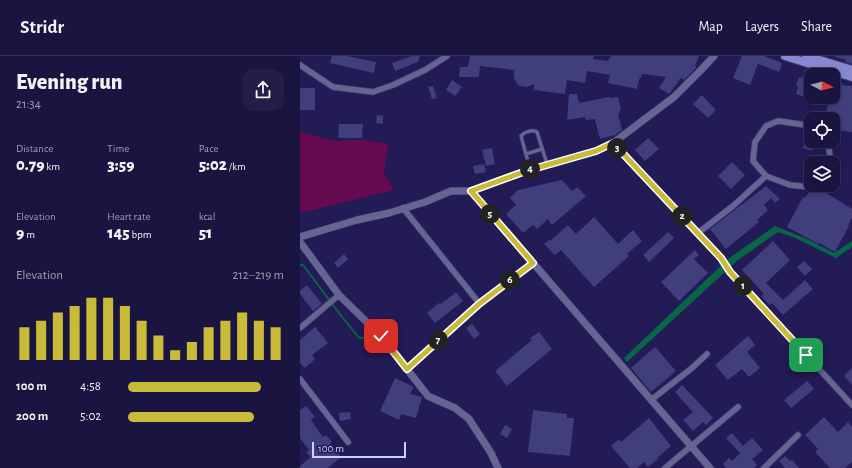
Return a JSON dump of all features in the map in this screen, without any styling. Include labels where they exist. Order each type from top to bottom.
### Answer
[{"type":"main road","points":[[785,56],[846,71]]},
{"type":"main road","points":[[806,56],[846,71],[852,77]]},
{"type":"street","points":[[300,64],[333,87],[373,92],[425,70],[447,56]]},
{"type":"street","points":[[300,237],[425,202],[452,191],[471,191],[530,169],[596,151],[613,143],[674,97],[714,56]]},
{"type":"street","points":[[804,125],[778,121],[766,126],[755,142],[753,161],[766,176],[790,185],[804,186]]},
{"type":"street","points":[[613,143],[721,258],[730,272],[852,405]]},
{"type":"street","points":[[698,233],[733,206],[766,176]]},
{"type":"street","points":[[471,191],[710,468]]},
{"type":"street","points":[[403,208],[479,304]]},
{"type":"street","points":[[300,242],[339,295],[377,332],[428,396],[456,408],[470,419],[498,468]]},
{"type":"street","points":[[407,369],[479,304],[533,263]]},
{"type":"street","points":[[300,328],[339,295]]},
{"type":"street","points":[[652,400],[707,354]]},
{"type":"street","points":[[300,379],[348,442]]},
{"type":"street","points":[[665,468],[690,445],[738,407]]},
{"type":"street","points":[[764,468],[798,435]]},
{"type":"lane","points":[[530,169],[521,136],[522,134],[532,131],[537,132],[547,165]]},
{"type":"lane","points":[[526,154],[542,150]]},
{"type":"shaded area","points":[[300,132],[334,141],[363,140],[388,144],[384,173],[394,190],[300,213]]},
{"type":"shaded area","points":[[775,226],[807,239],[834,253],[852,241],[852,247],[836,258],[793,237],[778,232],[738,260],[627,362],[624,358],[729,258]]},
{"type":"building","points":[[332,56],[347,56],[376,62],[374,73],[330,63]]},
{"type":"building","points":[[412,56],[420,56],[418,62],[395,71],[392,63]]},
{"type":"building","points":[[470,56],[594,56],[593,59],[608,61],[611,56],[699,56],[695,66],[697,67],[684,80],[681,78],[669,94],[659,88],[666,77],[642,74],[637,89],[608,83],[610,75],[587,71],[585,83],[567,80],[565,94],[534,90],[534,84],[526,87],[518,85],[514,78],[514,70],[480,66],[479,77],[459,77],[460,67],[468,67]]},
{"type":"building","points":[[742,56],[764,56],[782,63],[779,72],[758,64],[750,85],[733,78]]},
{"type":"building","points":[[835,56],[852,56],[852,64],[845,62],[846,60]]},
{"type":"building","points":[[804,72],[804,97],[796,94],[798,87],[796,86],[799,77],[802,78]]},
{"type":"building","points":[[452,80],[462,87],[455,96],[446,90]]},
{"type":"building","points":[[840,82],[842,85],[852,86],[852,132],[840,131],[840,112],[826,112],[828,105],[825,104],[840,104]]},
{"type":"building","points":[[433,86],[437,98],[432,99],[428,87]]},
{"type":"building","points":[[300,88],[315,88],[315,110],[300,110]]},
{"type":"building","points":[[569,94],[577,94],[579,103],[608,97],[618,97],[621,109],[618,114],[622,130],[615,135],[600,139],[595,119],[586,120],[585,117],[567,120]]},
{"type":"building","points":[[702,95],[716,110],[708,118],[693,104]]},
{"type":"building","points":[[377,115],[383,116],[383,124],[376,123]]},
{"type":"building","points":[[339,124],[363,124],[362,138],[338,138]]},
{"type":"building","points":[[648,138],[659,149],[645,161],[635,150]]},
{"type":"building","points":[[804,145],[804,148],[813,148],[812,151],[803,148]]},
{"type":"building","points":[[492,148],[495,164],[486,166],[482,150]]},
{"type":"building","points":[[732,162],[745,175],[731,189],[718,176]]},
{"type":"building","points":[[484,164],[486,172],[475,174],[473,166]]},
{"type":"building","points":[[562,180],[572,191],[577,187],[586,196],[552,225],[548,219],[537,229],[533,225],[523,233],[506,214],[516,205],[510,198],[518,190]]},
{"type":"building","points":[[766,186],[780,199],[775,203],[771,198],[764,205],[768,210],[757,220],[759,222],[726,249],[710,229]]},
{"type":"building","points":[[809,192],[825,192],[852,209],[852,218],[848,225],[849,226],[835,252],[787,227],[803,197],[805,198]]},
{"type":"building","points":[[594,217],[618,244],[633,230],[642,241],[627,254],[629,256],[594,287],[561,250],[555,255],[544,244],[549,240],[550,241],[568,225],[576,234]]},
{"type":"building","points":[[668,232],[674,238],[649,262],[643,255]]},
{"type":"building","points":[[773,241],[790,260],[766,283],[783,300],[805,280],[813,289],[783,315],[772,303],[770,305],[761,296],[764,294],[742,270]]},
{"type":"building","points":[[695,250],[699,255],[694,259],[708,273],[679,301],[661,282]]},
{"type":"building","points":[[344,254],[348,259],[338,268],[334,263]]},
{"type":"building","points":[[804,261],[812,269],[805,276],[797,267]]},
{"type":"building","points":[[307,285],[322,304],[313,311],[300,294],[300,291]]},
{"type":"building","points":[[456,292],[463,301],[435,323],[427,313]]},
{"type":"building","points":[[472,324],[480,334],[474,339],[466,328]]},
{"type":"building","points":[[315,327],[328,343],[312,355],[315,359],[305,368],[300,363],[300,340]]},
{"type":"building","points":[[539,332],[552,349],[507,386],[495,371],[532,340],[530,338]]},
{"type":"building","points":[[748,336],[755,345],[747,352],[760,368],[749,377],[742,369],[728,380],[715,365]]},
{"type":"building","points":[[655,347],[676,371],[651,392],[631,368]]},
{"type":"building","points":[[852,368],[852,385],[844,376]]},
{"type":"building","points":[[395,378],[414,387],[410,394],[422,397],[416,418],[401,414],[399,420],[380,411]]},
{"type":"building","points":[[807,381],[814,389],[791,408],[784,400]]},
{"type":"building","points":[[682,385],[713,418],[706,425],[703,422],[693,431],[683,420],[693,412],[675,392]]},
{"type":"building","points":[[306,406],[315,417],[311,420],[323,437],[326,435],[332,442],[330,443],[341,457],[328,468],[300,468],[300,466],[311,457],[306,452],[309,450],[300,438],[300,410]]},
{"type":"building","points":[[533,410],[567,414],[567,418],[574,418],[570,456],[528,452]]},
{"type":"building","points":[[350,412],[351,419],[340,421],[339,413]]},
{"type":"building","points":[[824,417],[838,432],[848,422],[852,427],[852,462],[845,468],[830,468],[815,452],[818,449],[805,435]]},
{"type":"building","points":[[649,418],[671,446],[648,467],[644,462],[637,468],[630,468],[611,446],[619,439],[621,442]]},
{"type":"building","points":[[505,425],[512,429],[507,438],[500,434]]},
{"type":"building","points":[[732,433],[743,446],[752,438],[763,450],[752,459],[757,465],[754,468],[726,468],[723,464],[729,458],[732,461],[740,453],[726,438]]},
{"type":"building","points":[[785,456],[790,461],[792,460],[799,468],[785,468],[779,461]]},
{"type":"waterway","points":[[300,265],[303,265],[359,338],[370,337],[393,320]]},
{"type":"route","points":[[381,336],[407,369],[456,323],[533,263],[471,191],[526,171],[596,151],[613,143],[721,258],[730,272],[806,355]]}]
